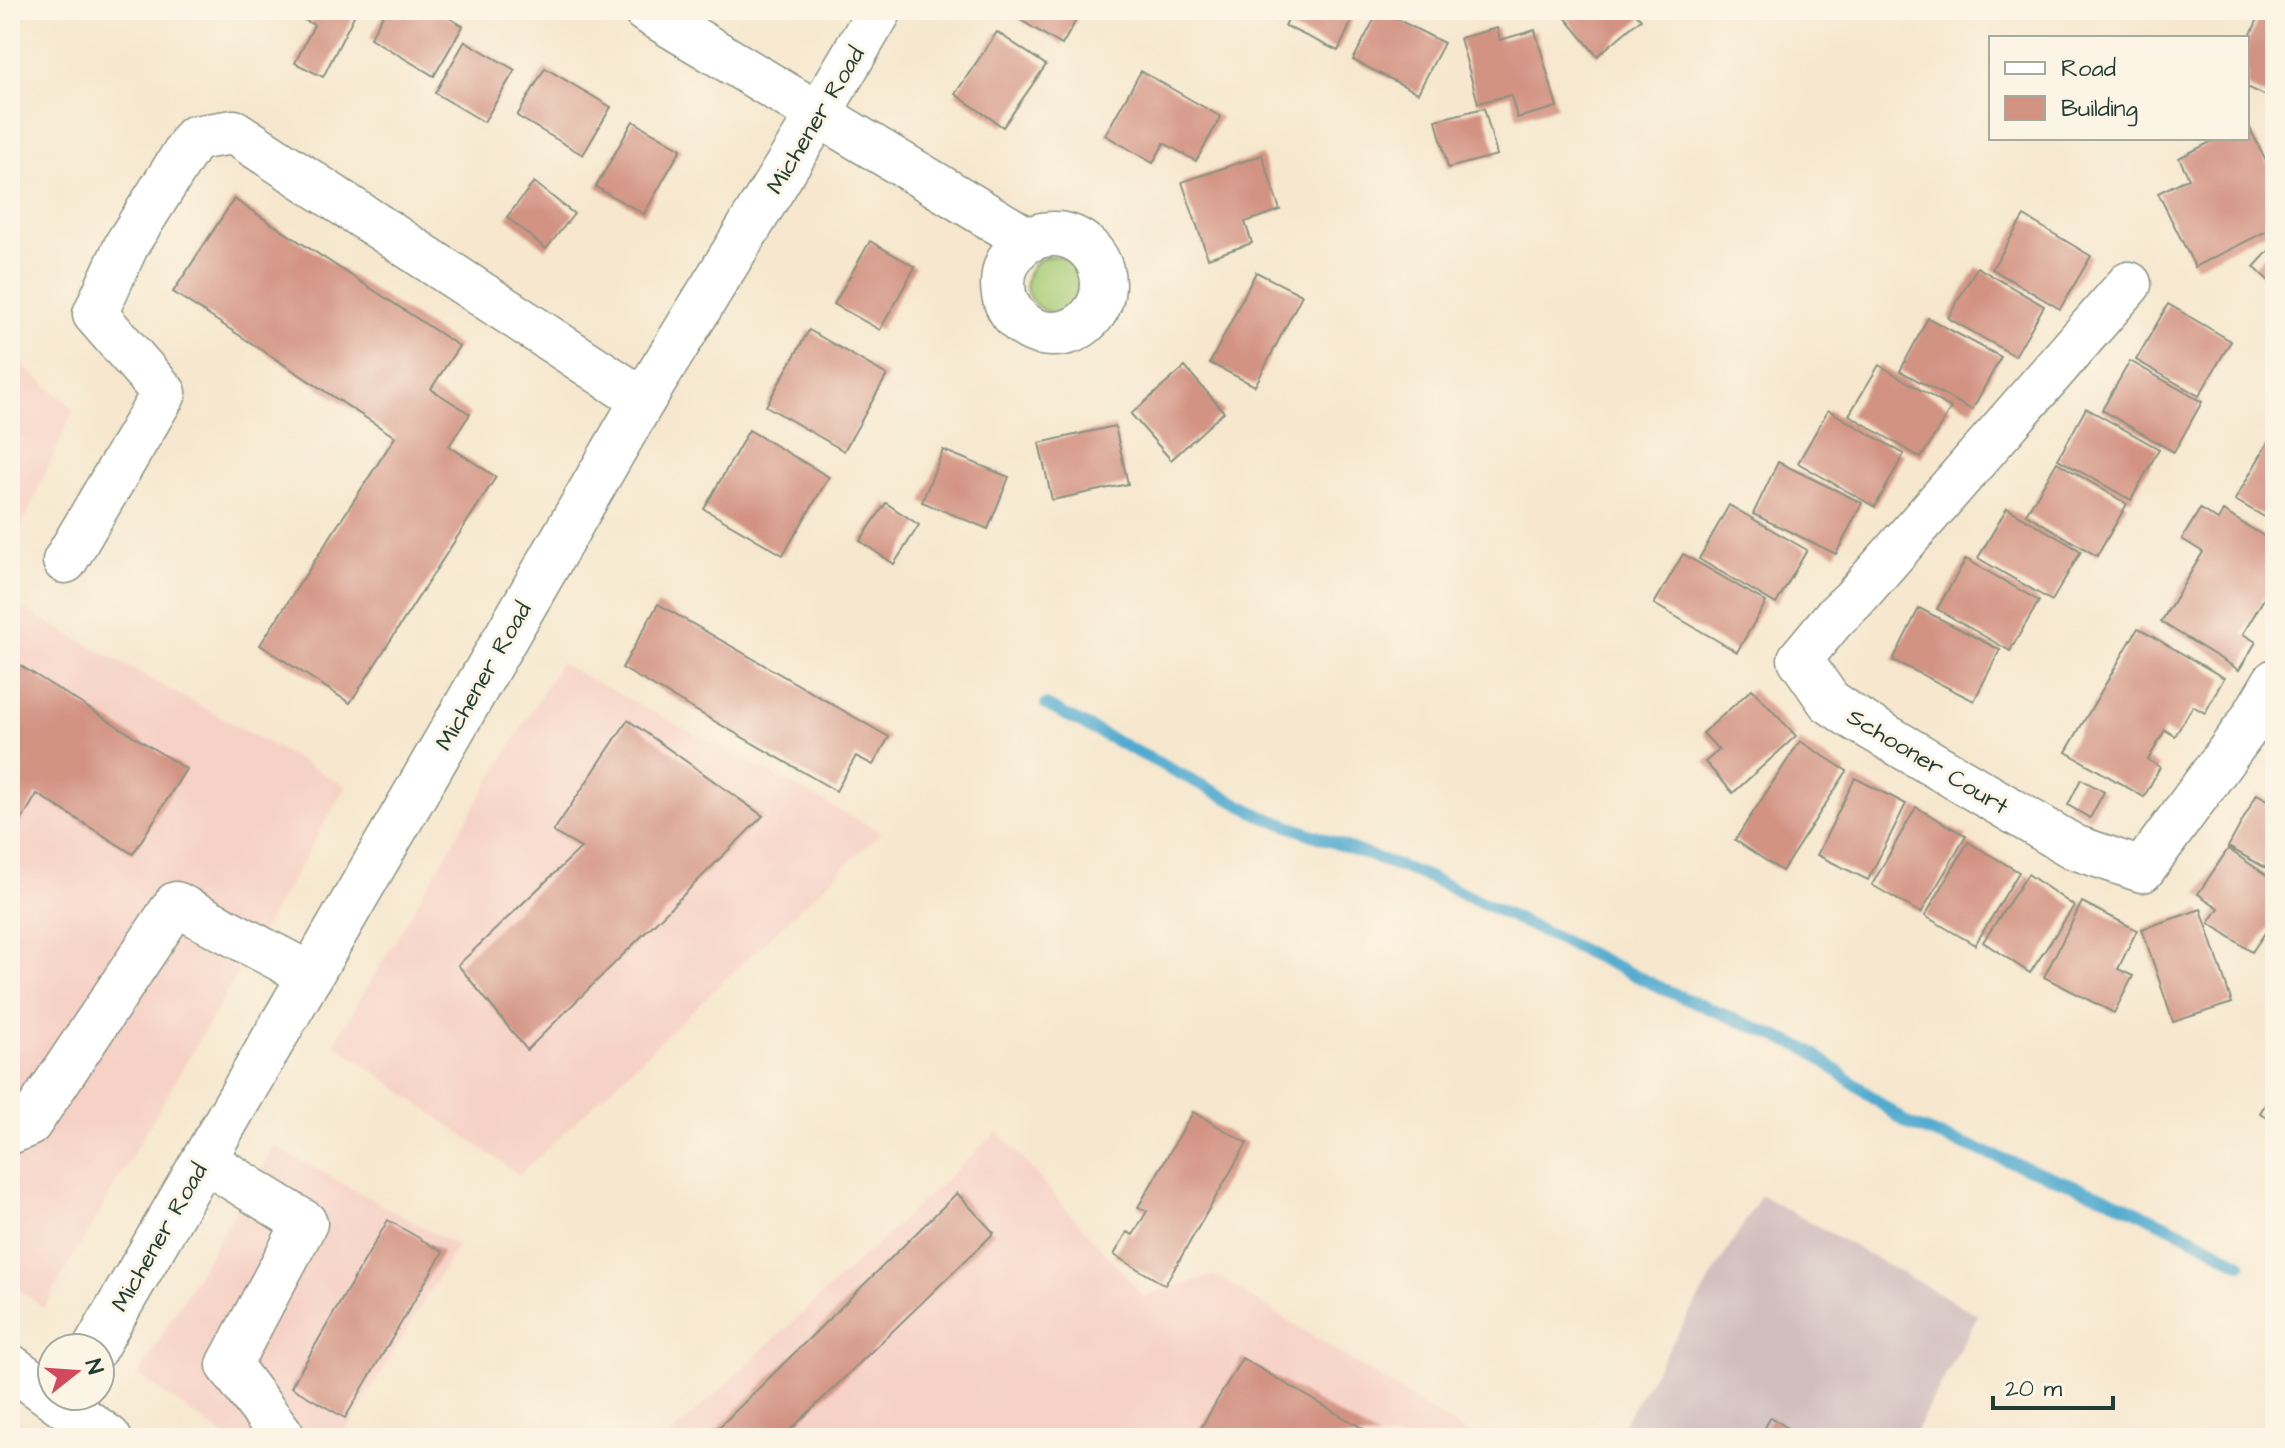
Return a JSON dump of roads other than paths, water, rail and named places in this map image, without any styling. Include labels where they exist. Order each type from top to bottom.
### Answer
[{"type":"street","points":[[645,10],[1028,240]]},
{"type":"street","name":"Michener Road","points":[[104,1332],[643,400],[880,10]]},
{"type":"street","points":[[65,561],[164,393],[95,314],[127,244],[194,138],[234,132],[643,400]]},
{"type":"street","name":"Schooner Court","points":[[2129,284],[1800,659],[1829,701],[1851,716],[2074,847],[2142,870],[2263,730],[2275,681]]},
{"type":"street","points":[[10,1132],[29,1124],[176,904],[311,975]]},
{"type":"street","points":[[204,1160],[305,1223],[229,1365],[281,1434],[278,1438]]},
{"type":"street","points":[[10,1366],[36,1382]]},
{"type":"street","points":[[79,1412],[109,1438]]},
{"type":"waterway","points":[[1046,705],[1264,817],[1428,877],[1672,993],[1809,1050],[1908,1124],[2108,1198],[2188,1235],[2241,1264]]}]
